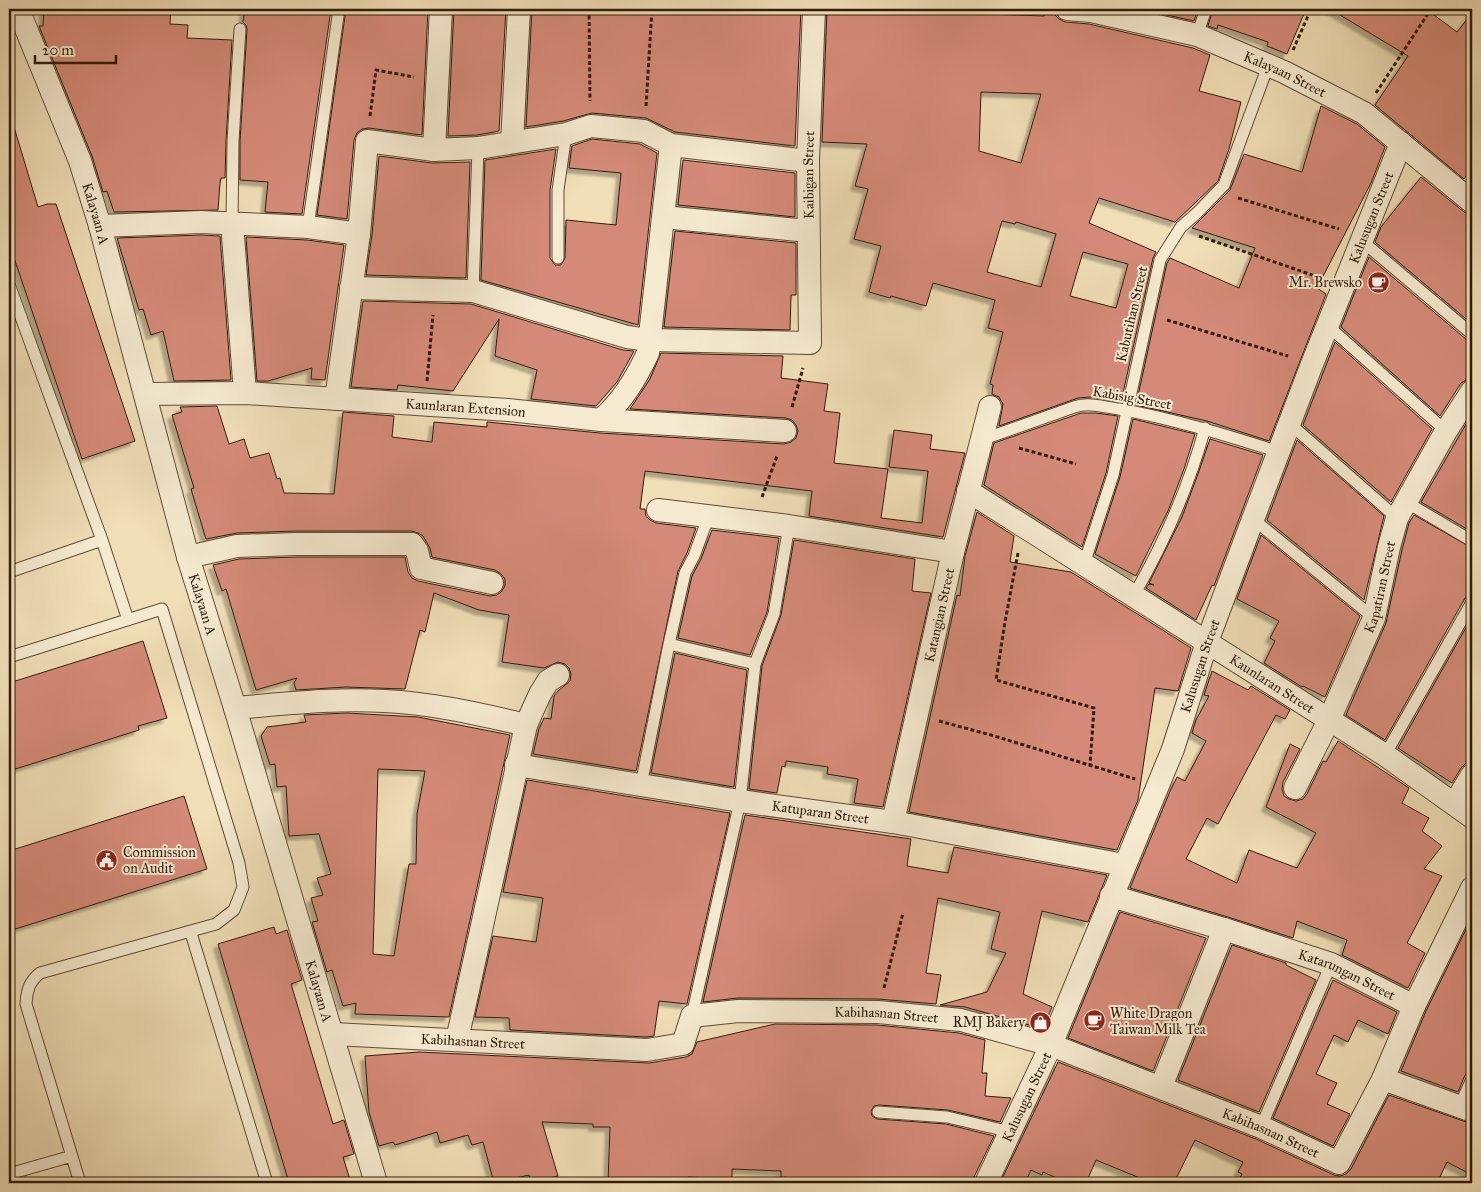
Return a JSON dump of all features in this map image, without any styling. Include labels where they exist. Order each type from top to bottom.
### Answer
[{"type":"street","points":[[434,150],[441,9]]},
{"type":"street","points":[[512,142],[519,9]]},
{"type":"street","name":"Kaibigan Street","points":[[649,340],[810,343],[808,161],[814,9]]},
{"type":"street","name":"Kalayaan Street","points":[[1067,9],[1091,10],[1197,34],[1276,69],[1364,113],[1472,202]]},
{"type":"street","name":"Kalayaan A","points":[[17,21],[80,161],[100,226],[188,557],[333,1034],[376,1183]]},
{"type":"street","points":[[336,399],[359,234],[367,141],[434,150],[478,148],[566,134],[590,126],[644,131],[671,145],[808,161]]},
{"type":"street","name":"Kalusugan Street","points":[[986,1183],[1051,1045],[1173,749],[1207,642],[1253,519],[1312,364],[1401,143]]},
{"type":"street","points":[[600,420],[617,405],[638,374],[648,353],[671,145]]},
{"type":"street","points":[[663,216],[808,231]]},
{"type":"street","points":[[100,226],[201,222],[308,227],[359,234]]},
{"type":"street","points":[[232,224],[245,393]]},
{"type":"street","points":[[351,288],[473,291],[627,337],[649,340]]},
{"type":"street","name":"Kapatiran Street","points":[[1295,788],[1329,720],[1374,618],[1388,547],[1402,510],[1446,431],[1472,391]]},
{"type":"street","name":"Kaunlaran Extension","points":[[145,394],[245,393],[508,410],[600,420],[786,431]]},
{"type":"street","name":"Katangian Street","points":[[893,822],[953,552],[990,407]]},
{"type":"street","name":"Kaunlaran Street","points":[[968,491],[1385,755],[1464,810]]},
{"type":"street","points":[[658,510],[789,526],[953,552]]},
{"type":"street","points":[[188,557],[237,546],[412,544],[417,551],[421,568],[492,583]]},
{"type":"street","points":[[457,1040],[526,725],[548,681],[558,675]]},
{"type":"street","points":[[235,708],[315,702],[384,700],[464,710],[526,725]]},
{"type":"street","name":"Katuparan Street","points":[[516,765],[740,801],[893,822],[1124,865]]},
{"type":"street","points":[[1464,810],[1472,776]]},
{"type":"street","points":[[1466,1108],[1383,1079],[1414,1006],[1472,888]]},
{"type":"street","name":"Katarungan Street","points":[[1111,896],[1331,964],[1414,1006]]},
{"type":"street","points":[[1160,1087],[1224,930]]},
{"type":"street","name":"Kabihasnan Street","points":[[333,1034],[647,1050],[683,1044],[692,1016],[738,1011],[878,1012],[961,1020],[1051,1045],[1261,1127],[1339,1163],[1383,1079]]},
{"type":"lane","points":[[308,227],[339,9]]},
{"type":"lane","points":[[1197,34],[1206,9]]},
{"type":"lane","points":[[232,224],[233,141],[240,29]]},
{"type":"lane","name":"Kabutihan Street","points":[[1084,564],[1113,475],[1160,260],[1179,230],[1224,185],[1276,69]]},
{"type":"lane","points":[[558,258],[558,190],[566,134]]},
{"type":"lane","points":[[473,291],[478,148]]},
{"type":"lane","points":[[1363,238],[1472,334]]},
{"type":"lane","points":[[9,284],[102,540],[128,620]]},
{"type":"lane","points":[[1328,326],[1446,431]]},
{"type":"lane","name":"Kabisig Street","points":[[981,440],[1082,404],[1127,411],[1205,428],[1279,452]]},
{"type":"lane","points":[[1290,424],[1402,510],[1472,541]]},
{"type":"lane","points":[[1134,595],[1154,559],[1183,492],[1205,428]]},
{"type":"lane","points":[[641,785],[685,573],[694,556],[709,515]]},
{"type":"lane","points":[[1253,519],[1374,618]]},
{"type":"lane","points":[[692,1016],[740,801],[755,664],[774,614],[789,526]]},
{"type":"lane","points":[[9,572],[102,540]]},
{"type":"lane","points":[[1385,755],[1472,602]]},
{"type":"lane","points":[[9,657],[162,609],[239,863],[243,887],[234,910],[216,924],[191,933],[40,973],[31,981],[26,992],[26,1004],[80,1183]]},
{"type":"lane","points":[[669,644],[755,664]]},
{"type":"lane","points":[[191,933],[267,1183]]},
{"type":"lane","points":[[1261,1127],[1331,964]]},
{"type":"lane","points":[[1466,1108],[1472,1079]]},
{"type":"lane","points":[[878,1112],[947,1117],[1011,1132]]},
{"type":"lane","points":[[9,1174],[72,1156]]},
{"type":"path","points":[[589,9],[590,126]]},
{"type":"path","points":[[644,131],[652,9]]},
{"type":"path","points":[[1276,69],[1311,9]]},
{"type":"path","points":[[1364,113],[1431,9]]},
{"type":"path","points":[[367,141],[376,70],[436,80]]},
{"type":"path","points":[[1217,193],[1280,210],[1363,238]]},
{"type":"path","points":[[1179,230],[1344,286]]},
{"type":"path","points":[[425,405],[435,289]]},
{"type":"path","points":[[1148,315],[1249,343],[1312,364]]},
{"type":"path","points":[[981,440],[1009,445],[1076,464]]},
{"type":"path","points":[[1024,526],[1005,622],[996,680],[1094,708],[1090,765]]},
{"type":"path","points":[[917,715],[991,735],[1157,785]]},
{"type":"path","points":[[878,1012],[902,913]]},
{"type":"building","points":[[44,9],[171,9],[170,24],[188,25],[187,38],[232,40],[225,178],[221,178],[218,210],[114,212],[107,191],[103,192],[92,156],[39,26],[43,26]]},
{"type":"building","points":[[245,9],[331,9],[302,214],[265,212],[268,182],[240,180],[240,141],[247,29],[243,22]]},
{"type":"building","points":[[346,9],[428,9],[422,135],[369,128],[362,129],[357,133],[354,140],[347,219],[317,215]]},
{"type":"building","points":[[454,9],[506,9],[499,131],[477,135],[448,136]]},
{"type":"building","points":[[532,9],[801,9],[795,146],[675,132],[646,118],[592,113],[563,121],[526,127]]},
{"type":"building","points":[[827,9],[932,9],[1044,16],[1045,9],[1054,9],[1055,15],[1065,22],[1089,24],[1193,48],[1210,55],[1199,91],[1241,102],[1229,149],[1218,181],[1175,222],[1099,198],[1089,223],[1156,252],[1153,258],[1121,402],[1091,397],[1078,398],[999,426],[1003,404],[999,397],[992,394],[993,385],[990,384],[1003,332],[988,328],[995,300],[933,283],[926,306],[869,292],[881,246],[854,239],[868,189],[855,186],[867,144],[822,142]],"holes":[[[981,92],[1041,94],[1021,163],[979,151]],[[1002,221],[1015,224],[1016,222],[1056,234],[1041,287],[987,272]],[[1083,252],[1128,264],[1116,308],[1070,296]]]},
{"type":"building","points":[[1140,9],[1198,9],[1194,21]]},
{"type":"building","points":[[1213,9],[1306,9],[1287,54],[1267,46],[1268,42],[1218,25],[1217,29],[1208,26]]},
{"type":"building","points":[[1330,9],[1426,9],[1457,32],[1472,13],[1472,168],[1464,179],[1375,105],[1408,56]]},
{"type":"building","points":[[1321,106],[1357,124],[1385,147],[1371,183],[1317,288],[1326,294],[1269,441],[1207,421],[1136,405],[1167,263],[1170,258],[1239,288],[1255,248],[1192,228],[1230,190],[1244,154],[1302,172]]},
{"type":"building","points":[[14,127],[38,207],[56,204],[135,441],[82,459],[9,243],[9,128]]},
{"type":"building","points":[[592,139],[640,144],[657,153],[638,325],[481,280],[485,160],[556,149],[550,190],[550,258],[555,265],[561,265],[565,258],[566,220],[616,225],[621,173],[569,168],[572,146]]},
{"type":"building","points":[[379,156],[432,163],[470,162],[466,278],[366,275],[372,235]]},
{"type":"building","points":[[683,160],[795,173],[795,217],[678,205]]},
{"type":"building","points":[[1421,177],[1464,212],[1472,215],[1472,324],[1375,242],[1381,227]]},
{"type":"building","points":[[675,231],[796,243],[796,295],[791,295],[790,330],[664,327]]},
{"type":"building","points":[[220,236],[231,380],[174,381],[163,331],[151,335],[143,309],[139,310],[117,238]]},
{"type":"building","points":[[246,237],[307,240],[344,245],[325,380],[311,379],[312,368],[268,381],[257,381]]},
{"type":"building","points":[[1369,257],[1467,340],[1472,341],[1472,378],[1461,383],[1440,416],[1341,327]]},
{"type":"building","points":[[363,301],[471,304],[623,350],[634,351],[617,382],[596,406],[531,399],[537,370],[495,356],[499,319],[453,391],[398,385],[397,390],[351,387]]},
{"type":"building","points":[[1335,342],[1432,429],[1391,502],[1303,425]]},
{"type":"building","points":[[661,353],[783,356],[781,378],[828,384],[824,411],[840,413],[834,463],[888,469],[881,518],[922,523],[928,471],[889,467],[894,430],[932,435],[930,449],[965,453],[943,537],[809,516],[812,491],[645,471],[640,509],[645,509],[646,516],[656,523],[696,528],[678,571],[636,771],[533,754],[539,729],[544,718],[551,719],[554,696],[570,681],[571,674],[569,668],[565,664],[558,662],[544,668],[502,662],[509,615],[479,610],[434,593],[425,632],[420,630],[405,689],[346,687],[296,690],[294,683],[297,678],[256,690],[226,589],[222,591],[213,565],[239,559],[405,557],[408,572],[412,578],[418,581],[490,596],[501,592],[505,586],[505,579],[495,570],[432,557],[430,548],[423,536],[412,531],[237,533],[206,539],[191,489],[194,488],[172,415],[182,412],[180,407],[217,406],[229,444],[244,439],[250,458],[269,453],[277,479],[280,478],[284,493],[334,494],[343,412],[394,416],[392,437],[432,442],[434,422],[487,427],[487,422],[600,433],[784,444],[796,438],[798,431],[796,425],[792,420],[786,418],[630,409],[650,379]]},
{"type":"building","points":[[1081,413],[1118,416],[1106,473],[1082,547],[984,485],[994,443]]},
{"type":"building","points":[[1133,419],[1195,434],[1168,511],[1136,576],[1095,554],[1120,477]]},
{"type":"building","points":[[1469,419],[1472,421],[1472,532],[1421,502]]},
{"type":"building","points":[[1210,439],[1263,455],[1214,586],[1212,585],[1196,620],[1146,588],[1149,584],[1154,585],[1149,583],[1182,517]]},
{"type":"building","points":[[1297,440],[1384,516],[1364,600],[1267,520]]},
{"type":"building","points":[[977,512],[1014,536],[1010,562],[1071,572],[1191,648],[1178,691],[1155,688],[1138,800],[1117,850],[909,812],[957,595],[960,596],[965,556]]},
{"type":"building","points":[[1414,515],[1472,548],[1472,595],[1465,598],[1385,740],[1346,715],[1386,623],[1409,523]]},
{"type":"building","points":[[712,530],[779,538],[767,612],[750,655],[678,638],[692,576]]},
{"type":"building","points":[[1261,535],[1360,616],[1325,697],[1302,687],[1264,663],[1275,641],[1270,638],[1279,621],[1237,599]]},
{"type":"building","points":[[794,540],[915,559],[912,591],[931,593],[883,807],[854,803],[858,779],[827,774],[828,767],[786,761],[785,767],[782,766],[777,793],[749,789],[762,666],[781,615]]},
{"type":"building","points":[[1472,617],[1472,762],[1466,763],[1461,768],[1452,783],[1398,748]]},
{"type":"building","points":[[143,641],[167,718],[138,726],[139,730],[9,771],[9,683]]},
{"type":"building","points":[[675,653],[747,670],[734,787],[651,773]]},
{"type":"building","points":[[1212,671],[1248,690],[1251,686],[1290,710],[1285,719],[1276,715],[1218,824],[1207,818],[1186,859],[1237,883],[1249,850],[1297,868],[1316,833],[1266,807],[1290,744],[1300,749],[1283,782],[1282,789],[1284,796],[1296,801],[1303,799],[1307,794],[1323,761],[1326,762],[1338,741],[1409,788],[1402,803],[1429,818],[1422,831],[1442,846],[1424,869],[1442,876],[1407,943],[1425,953],[1408,988],[1342,955],[1347,940],[1297,921],[1293,938],[1130,888],[1177,777],[1185,781],[1206,741],[1192,733],[1196,720],[1209,696],[1204,695]]},
{"type":"building","points":[[347,713],[418,717],[510,735],[449,1017],[355,1014],[356,1003],[343,1006],[332,970],[327,972],[312,922],[318,921],[311,898],[323,895],[317,878],[331,874],[319,834],[289,836],[286,786],[277,787],[275,764],[270,765],[261,736],[267,727],[306,722],[304,715]],"holes":[[[378,769],[425,771],[417,814],[416,864],[409,864],[394,956],[373,954]]]},
{"type":"building","points":[[527,780],[730,813],[687,1004],[659,1001],[654,1036],[510,1030],[509,1018],[475,1017],[493,936],[536,942],[543,898],[503,892]]},
{"type":"building","name":"Commission on Audit","points":[[184,796],[207,869],[9,931],[9,851]]},
{"type":"building","points":[[745,815],[911,839],[907,866],[948,873],[954,847],[1107,875],[1088,922],[1042,911],[1023,994],[1052,1007],[1043,1029],[965,1007],[940,1005],[987,992],[1006,953],[991,949],[1000,912],[938,898],[926,973],[941,975],[936,1004],[878,999],[738,998],[703,1002]]},
{"type":"building","points":[[1120,912],[1206,938],[1153,1071],[1068,1038]]},
{"type":"building","points":[[1472,917],[1472,1072],[1465,1075],[1458,1092],[1401,1071],[1426,1011]]},
{"type":"building","points":[[274,927],[276,934],[287,930],[302,980],[291,984],[333,1124],[344,1120],[354,1154],[343,1157],[351,1183],[289,1183],[218,944]]},
{"type":"building","points":[[1232,945],[1286,963],[1286,965],[1316,980],[1259,1112],[1178,1080]]},
{"type":"building","points":[[1333,980],[1397,1012],[1388,1034],[1358,1020],[1348,1042],[1334,1035],[1316,1074],[1337,1083],[1327,1104],[1350,1114],[1333,1146],[1273,1118]]},
{"type":"building","points":[[775,1024],[877,1025],[959,1033],[985,1040],[982,1073],[987,1073],[985,1096],[1011,1098],[1000,1122],[948,1110],[879,1105],[874,1106],[871,1111],[872,1116],[877,1119],[946,1124],[994,1136],[974,1177],[973,1183],[873,1183],[781,1177],[781,1171],[732,1169],[732,1179],[688,1177],[688,1182],[656,1180],[656,1183],[608,1183],[610,1127],[593,1127],[593,1124],[542,1122],[558,1176],[531,1183],[529,1175],[494,1183],[483,1142],[472,1145],[468,1135],[440,1143],[437,1132],[395,1145],[393,1142],[379,1146],[369,1112],[365,1056],[419,1052],[649,1063],[686,1057],[692,1054],[697,1042]]},
{"type":"building","points":[[1058,1062],[1256,1139],[1334,1175],[1340,1176],[1346,1174],[1351,1169],[1389,1095],[1472,1124],[1472,1175],[1447,1162],[1437,1183],[1237,1183],[1242,1174],[1238,1172],[1243,1162],[1195,1140],[1174,1183],[1152,1183],[1096,1160],[1086,1183],[1068,1183],[1043,1172],[1042,1175],[1031,1170],[1025,1183],[1000,1183]]},
{"type":"place","name":"Mr. Brewsko","points":[[1378,282]]},
{"type":"place","name":"Commission on Audit","points":[[107,860]]},
{"type":"place","name":"White Dragon Taiwan Milk Tea","points":[[1094,1021]]},
{"type":"place","name":"RMJ Bakery","points":[[1041,1022]]}]
